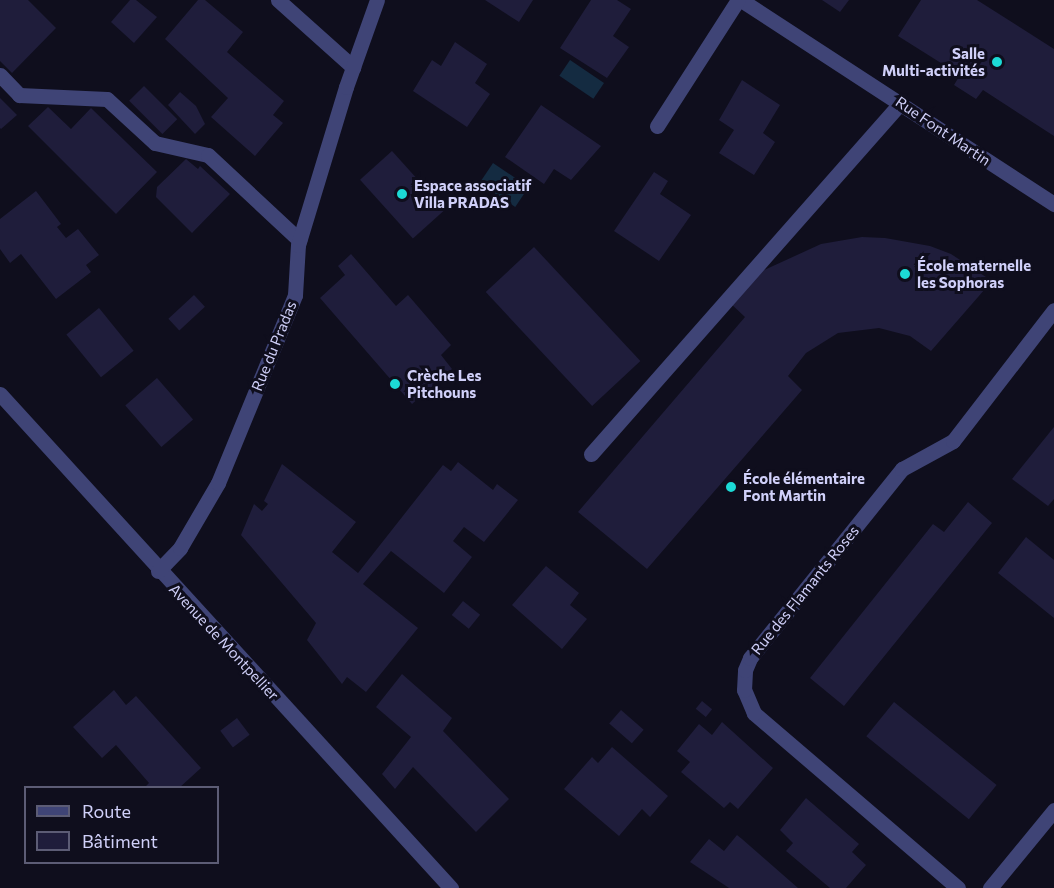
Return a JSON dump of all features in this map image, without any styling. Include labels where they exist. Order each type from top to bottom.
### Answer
[{"type":"street","points":[[278,0],[353,68]]},
{"type":"street","name":"Rue du Pradas","points":[[158,571],[180,548],[218,483],[295,295],[299,240],[353,68],[377,0]]},
{"type":"street","points":[[657,126],[740,0]]},
{"type":"street","name":"Rue Font Martin","points":[[740,0],[1054,204]]},
{"type":"street","points":[[0,75],[19,95],[107,99],[155,143],[208,155],[299,240]]},
{"type":"street","points":[[591,454],[900,102]]},
{"type":"street","name":"Rue des Flamants Roses","points":[[958,888],[754,713],[744,690],[745,670],[750,658],[902,469],[953,441],[1054,310]]},
{"type":"street","name":"Avenue de Montpellier","points":[[0,394],[158,571],[451,888]]},
{"type":"street","points":[[990,888],[1054,810]]},
{"type":"water","points":[[570,60],[604,83],[593,99],[559,76]]},
{"type":"water","points":[[493,163],[529,187],[515,207],[480,183]]},
{"type":"building","points":[[0,0],[28,0],[56,28],[12,73],[0,61]]},
{"type":"building","points":[[130,0],[136,0],[157,17],[134,43],[111,22]]},
{"type":"building","points":[[198,0],[205,0],[243,32],[227,52],[284,101],[273,115],[283,123],[255,156],[211,117],[228,98],[165,39]]},
{"type":"building","points":[[485,0],[533,0],[519,22]]},
{"type":"building","points":[[591,0],[617,0],[631,9],[613,36],[629,47],[607,78],[560,48]]},
{"type":"building","points":[[822,0],[849,0],[840,12]]},
{"type":"building","name":"Salle Multi-activités","points":[[921,0],[977,0],[1054,49],[1054,136],[983,90],[976,99],[954,85],[960,75],[898,36]]},
{"type":"building","points":[[455,42],[487,64],[475,83],[490,94],[467,127],[413,91],[432,60],[441,66]]},
{"type":"building","points":[[742,80],[780,105],[763,133],[775,142],[754,175],[719,153],[734,130],[719,120]]},
{"type":"building","points":[[144,86],[177,119],[162,134],[129,101]]},
{"type":"building","points":[[180,92],[196,106],[205,124],[195,134],[168,105]]},
{"type":"building","points":[[0,98],[17,115],[1,129],[0,128]]},
{"type":"building","points":[[541,105],[601,146],[571,180],[554,169],[544,184],[505,157]]},
{"type":"building","points":[[48,107],[71,129],[91,108],[157,172],[116,214],[28,126]]},
{"type":"building","name":"Espace associatif Villa PRADAS","points":[[392,151],[445,210],[413,238],[360,180]]},
{"type":"building","points":[[186,159],[198,169],[200,166],[230,194],[192,233],[156,197],[157,187]]},
{"type":"building","points":[[654,172],[668,181],[660,194],[691,215],[659,261],[614,231]]},
{"type":"building","points":[[36,191],[61,224],[57,227],[66,238],[78,229],[99,255],[86,265],[91,272],[56,299],[21,254],[10,263],[0,249],[0,219]]},
{"type":"building","points":[[862,237],[885,238],[930,246],[951,254],[992,281],[931,351],[910,336],[879,328],[838,333],[806,353],[788,376],[802,390],[647,569],[578,512],[745,317],[729,302],[760,272],[821,244]]},
{"type":"building","points":[[534,247],[640,361],[592,406],[486,292]]},
{"type":"building","points":[[351,254],[396,306],[408,295],[451,345],[441,355],[452,369],[412,404],[320,298],[345,275],[338,266]]},
{"type":"building","points":[[194,295],[205,307],[179,331],[168,319]]},
{"type":"building","points":[[99,308],[134,351],[101,377],[66,334]]},
{"type":"building","points":[[157,378],[193,420],[161,447],[125,406]]},
{"type":"building","points":[[1054,427],[1054,499],[1048,506],[1012,479]]},
{"type":"building","points":[[458,462],[493,490],[497,484],[518,500],[484,542],[464,527],[453,541],[472,557],[444,593],[391,551],[363,584],[418,628],[366,692],[347,677],[342,684],[307,640],[316,623],[241,535],[254,504],[262,511],[268,504],[264,501],[282,464],[356,522],[332,552],[358,573],[443,465],[451,471]]},
{"type":"building","points":[[968,502],[992,523],[844,706],[810,678],[933,524],[944,532]]},
{"type":"building","points":[[1026,537],[1054,560],[1054,618],[998,573]]},
{"type":"building","points":[[546,566],[579,593],[570,605],[587,619],[562,649],[512,605]]},
{"type":"building","points":[[463,601],[480,615],[469,629],[452,615]]},
{"type":"building","points":[[402,674],[452,718],[443,731],[509,799],[476,832],[413,767],[395,789],[382,774],[411,737],[376,707]]},
{"type":"building","points":[[114,690],[126,705],[136,696],[201,768],[181,786],[146,786],[149,783],[116,745],[102,758],[73,727]]},
{"type":"building","points":[[702,701],[712,709],[706,717],[696,709]]},
{"type":"building","points":[[894,702],[997,785],[969,819],[866,736]]},
{"type":"building","points":[[621,710],[644,730],[632,743],[609,724]]},
{"type":"building","points":[[237,718],[250,735],[233,747],[220,731]]},
{"type":"building","points":[[722,722],[773,768],[738,809],[730,802],[724,808],[681,772],[690,762],[677,751],[699,724],[712,735]]},
{"type":"building","points":[[612,747],[668,796],[650,817],[642,809],[619,836],[564,789],[592,757],[598,763]]},
{"type":"building","points":[[806,798],[859,844],[852,852],[866,865],[846,888],[830,888],[786,851],[793,843],[780,830]]},
{"type":"building","points":[[737,835],[798,888],[729,888],[690,862],[709,839],[724,851]]},
{"type":"place","name":"Salle Multi-activités","points":[[997,62]]},
{"type":"place","name":"Espace associatif Villa PRADAS","points":[[402,194]]},
{"type":"place","name":"École maternelle les Sophoras","points":[[905,274]]},
{"type":"place","name":"Crèche Les Pitchouns","points":[[395,384]]},
{"type":"place","name":"École élémentaire Font Martin","points":[[731,487]]}]
